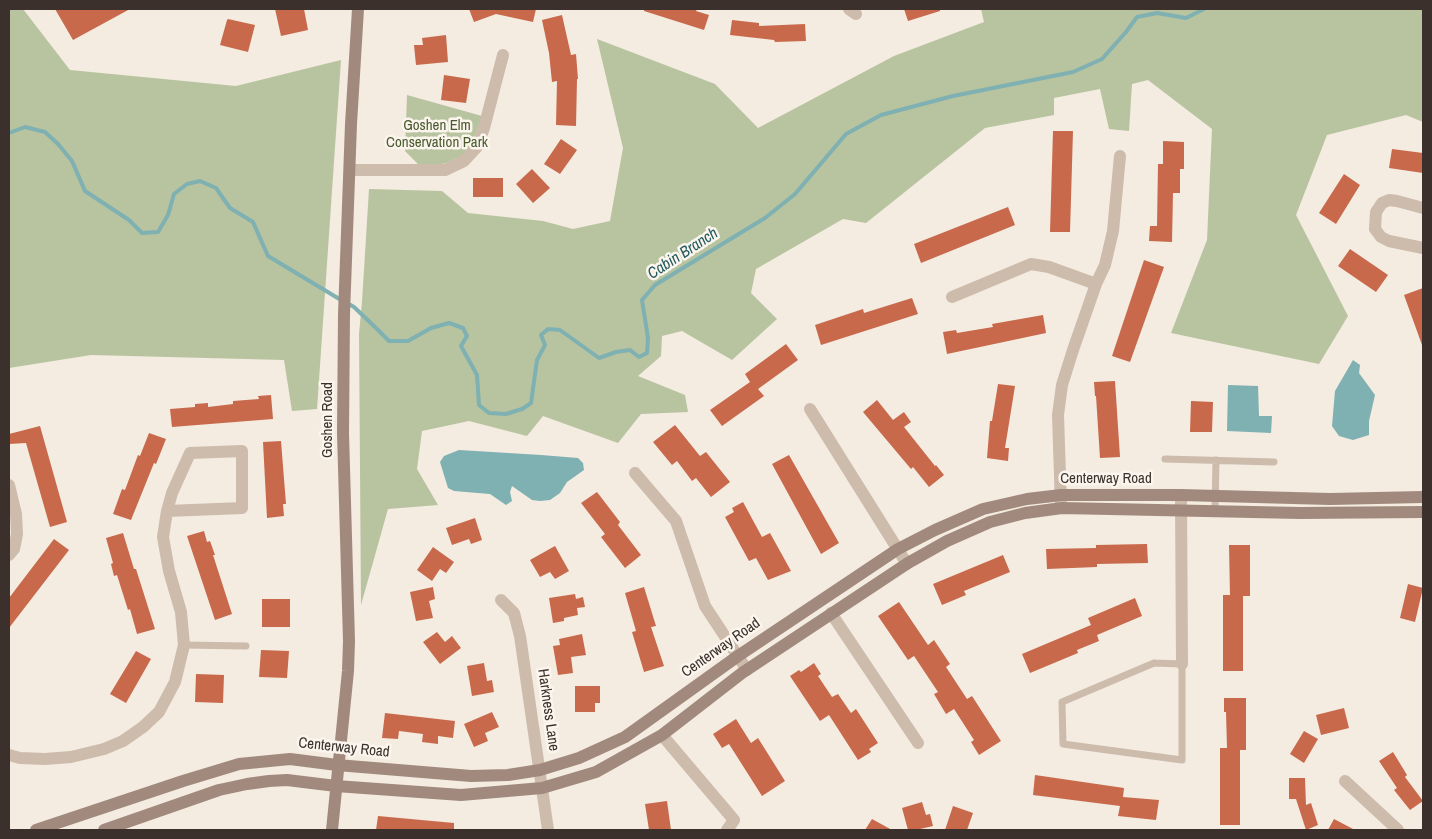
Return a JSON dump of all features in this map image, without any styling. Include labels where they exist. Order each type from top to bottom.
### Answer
[{"type":"street","name":"Goshen Road","points":[[332,830],[349,641],[343,433],[344,314],[358,9]]},
{"type":"street","points":[[350,170],[445,170],[464,161],[477,147],[484,128],[503,55]]},
{"type":"street","points":[[1062,508],[1058,415],[1062,385],[1096,284],[1106,265],[1113,231],[1120,156]]},
{"type":"street","points":[[1423,208],[1389,200],[1382,203],[1376,212],[1375,228],[1381,237],[1389,241],[1423,248]]},
{"type":"street","points":[[952,296],[1031,264],[1049,267],[1096,284]]},
{"type":"street","points":[[810,409],[907,564]]},
{"type":"street","points":[[9,757],[45,759],[71,757],[104,749],[123,741],[159,712],[175,682],[184,645],[182,612],[169,571],[162,537],[166,511],[190,453],[242,451],[242,508],[166,511]]},
{"type":"street","points":[[635,473],[676,521],[705,606],[747,670]]},
{"type":"street","points":[[9,485],[16,514],[17,534],[14,549],[9,555]]},
{"type":"street","name":"Centerway Road","points":[[36,830],[239,764],[290,759],[471,776],[540,770],[579,758],[625,737],[738,656],[898,549],[983,509],[1027,499],[1061,495],[1181,495],[1330,499],[1423,497]]},
{"type":"street","points":[[1181,495],[1182,664]]},
{"type":"street","name":"Centerway Road","points":[[104,830],[219,790],[247,784],[288,780],[336,786],[461,795],[542,788],[596,772],[662,735],[747,670],[831,612],[907,564],[947,541],[990,522],[1025,513],[1062,508],[1300,513],[1423,512]]},
{"type":"street","name":"Harkness Lane","points":[[500,600],[514,613],[520,636],[548,830]]},
{"type":"street","points":[[831,612],[918,743]]},
{"type":"street","points":[[662,735],[734,820],[727,830]]},
{"type":"street","points":[[1345,782],[1398,830]]},
{"type":"lane","points":[[1165,459],[1274,462]]},
{"type":"lane","points":[[1215,510],[1216,460]]},
{"type":"lane","points":[[184,645],[246,646]]},
{"type":"lane","points":[[1154,662],[1182,664],[1182,760],[1063,744],[1062,702],[1154,662]]},
{"type":"green space","points":[[9,9],[23,9],[70,70],[236,86],[341,60],[317,409],[292,411],[284,360],[91,355],[9,368]]},
{"type":"green space","points":[[981,9],[1423,9],[1423,122],[1406,115],[1327,135],[1296,215],[1348,316],[1319,364],[1171,333],[1207,240],[1212,129],[1148,80],[1132,84],[1129,131],[1109,129],[1100,89],[1054,98],[1054,115],[985,128],[866,223],[843,219],[756,269],[751,293],[777,319],[732,360],[682,331],[662,336],[661,356],[638,376],[685,395],[688,412],[641,414],[618,443],[543,416],[527,436],[469,421],[422,431],[417,469],[438,505],[388,509],[361,605],[359,334],[369,189],[442,191],[468,213],[543,221],[573,229],[610,221],[623,148],[597,39],[715,84],[758,128],[894,56],[984,22]]},
{"type":"green space","name":"Goshen Elm Conservation Park","points":[[407,95],[482,116],[469,148],[461,156],[446,163],[419,165],[405,151]]},
{"type":"water","points":[[1353,360],[1360,365],[1359,373],[1375,395],[1369,421],[1369,435],[1353,440],[1339,436],[1332,426],[1335,391]]},
{"type":"water","points":[[1228,385],[1258,386],[1259,416],[1272,416],[1271,433],[1227,431]]},
{"type":"water","points":[[459,450],[578,458],[583,463],[584,470],[567,482],[560,493],[550,500],[532,500],[512,486],[510,492],[512,501],[506,505],[490,494],[454,491],[448,488],[440,462],[444,456]]},
{"type":"building","points":[[55,9],[130,9],[73,40]]},
{"type":"building","points":[[275,9],[304,9],[308,30],[281,36]]},
{"type":"building","points":[[469,9],[536,9],[533,22],[496,14],[474,22]]},
{"type":"building","points":[[644,9],[697,9],[696,11],[709,15],[704,30],[644,11]]},
{"type":"building","points":[[904,9],[940,9],[940,11],[908,21]]},
{"type":"building","points":[[562,15],[571,55],[576,54],[578,79],[576,126],[556,125],[557,81],[552,82],[549,53],[542,20]]},
{"type":"building","points":[[228,19],[255,25],[248,52],[220,45]]},
{"type":"building","points":[[732,20],[759,23],[759,26],[805,24],[806,41],[775,42],[774,40],[730,35]]},
{"type":"building","points":[[446,35],[448,62],[416,65],[414,45],[423,45],[422,38]]},
{"type":"building","points":[[444,75],[470,79],[466,103],[441,100]]},
{"type":"building","points":[[1053,131],[1073,131],[1070,232],[1050,232]]},
{"type":"building","points":[[561,139],[577,150],[560,174],[544,164]]},
{"type":"building","points":[[1163,141],[1184,142],[1184,169],[1180,169],[1180,193],[1173,193],[1172,242],[1149,241],[1150,226],[1157,226],[1158,164],[1163,164]]},
{"type":"building","points":[[1392,149],[1423,153],[1423,173],[1389,168]]},
{"type":"building","points":[[532,169],[550,188],[533,203],[516,184]]},
{"type":"building","points":[[1344,174],[1360,185],[1336,224],[1319,213]]},
{"type":"building","points":[[473,178],[503,178],[503,197],[473,197]]},
{"type":"building","points":[[1008,207],[1015,225],[921,263],[914,244]]},
{"type":"building","points":[[1350,249],[1388,275],[1376,292],[1338,266]]},
{"type":"building","points":[[1144,260],[1164,267],[1130,362],[1112,356]]},
{"type":"building","points":[[1423,288],[1423,344],[1422,345],[1404,295]]},
{"type":"building","points":[[912,298],[918,314],[821,345],[815,325],[863,309],[864,313]]},
{"type":"building","points":[[1043,315],[1046,333],[947,354],[943,332],[956,330],[957,333],[993,327],[992,324]]},
{"type":"building","points":[[786,344],[798,360],[758,389],[764,396],[722,426],[710,410],[750,382],[745,374]]},
{"type":"building","points":[[1115,381],[1120,457],[1100,458],[1094,382]]},
{"type":"building","points":[[998,384],[1015,386],[1005,448],[1009,448],[1008,461],[987,458],[990,421],[992,421]]},
{"type":"building","points":[[271,395],[273,419],[172,427],[170,409],[195,407],[195,404],[208,403],[208,407],[233,404],[233,401],[259,399],[258,396]]},
{"type":"building","points":[[877,400],[893,420],[904,412],[911,422],[904,427],[944,475],[929,487],[913,467],[911,469],[863,412]]},
{"type":"building","points":[[1191,401],[1213,402],[1212,432],[1190,432]]},
{"type":"building","points":[[675,425],[700,456],[706,452],[730,482],[711,497],[696,478],[692,481],[677,461],[672,465],[653,442]]},
{"type":"building","points":[[40,426],[67,522],[50,527],[26,443],[9,444],[9,434]]},
{"type":"building","points":[[149,433],[166,439],[131,520],[113,514],[122,489],[125,490],[138,455],[140,456]]},
{"type":"building","points":[[281,441],[286,504],[283,504],[284,516],[267,518],[263,442]]},
{"type":"building","points":[[789,455],[839,543],[821,554],[772,464]]},
{"type":"building","points":[[597,492],[620,522],[618,525],[641,555],[625,568],[601,537],[605,534],[581,503]]},
{"type":"building","points":[[743,502],[762,537],[770,533],[791,571],[768,580],[756,558],[749,561],[725,517],[734,512],[732,508]]},
{"type":"building","points":[[475,518],[482,540],[471,544],[469,539],[452,545],[446,528]]},
{"type":"building","points":[[204,531],[207,542],[210,541],[215,555],[213,555],[232,614],[215,620],[187,536]]},
{"type":"building","points":[[123,533],[155,629],[137,634],[117,575],[114,576],[111,564],[113,563],[106,538]]},
{"type":"building","points":[[54,539],[69,550],[9,628],[9,598]]},
{"type":"building","points":[[1147,544],[1148,563],[1097,564],[1097,567],[1047,569],[1046,549],[1096,548],[1096,545]]},
{"type":"building","points":[[1229,545],[1250,545],[1250,596],[1243,596],[1243,671],[1223,671],[1223,595],[1230,595]]},
{"type":"building","points":[[555,546],[569,571],[555,579],[550,572],[540,577],[530,560]]},
{"type":"building","points":[[433,547],[454,562],[446,573],[440,569],[432,581],[417,570]]},
{"type":"building","points":[[1003,555],[1010,572],[964,591],[966,595],[942,605],[933,584]]},
{"type":"building","points":[[1408,584],[1423,588],[1415,622],[1400,618]]},
{"type":"building","points":[[433,587],[435,599],[429,601],[433,618],[416,621],[410,592]]},
{"type":"building","points":[[644,587],[656,626],[651,627],[664,666],[644,672],[632,632],[636,631],[625,593]]},
{"type":"building","points":[[575,594],[576,599],[583,597],[585,607],[577,608],[578,615],[553,623],[549,598]]},
{"type":"building","points":[[1135,598],[1142,616],[1097,635],[1099,641],[1077,650],[1078,653],[1030,673],[1022,654],[1091,625],[1088,618]]},
{"type":"building","points":[[262,599],[290,599],[290,627],[262,627]]},
{"type":"building","points":[[899,602],[928,645],[934,640],[950,664],[946,667],[967,699],[972,696],[1001,741],[979,755],[971,742],[974,740],[954,709],[946,714],[934,694],[938,692],[914,656],[908,660],[878,616]]},
{"type":"building","points":[[437,632],[445,642],[452,636],[461,648],[440,664],[423,642]]},
{"type":"building","points":[[582,634],[586,655],[571,657],[573,673],[558,675],[553,646],[560,645],[559,639]]},
{"type":"building","points":[[261,650],[289,651],[287,678],[259,677]]},
{"type":"building","points":[[136,651],[151,659],[126,703],[110,694]]},
{"type":"building","points":[[484,663],[487,681],[492,680],[494,692],[472,696],[467,666]]},
{"type":"building","points":[[814,663],[821,674],[818,676],[832,697],[838,694],[851,713],[856,709],[878,743],[869,749],[871,752],[858,760],[829,715],[820,721],[790,676],[799,670],[801,672]]},
{"type":"building","points":[[196,674],[224,675],[223,703],[195,702]]},
{"type":"building","points":[[575,686],[600,686],[600,703],[595,703],[595,712],[575,712]]},
{"type":"building","points":[[1224,698],[1246,698],[1246,750],[1240,750],[1240,825],[1220,825],[1220,748],[1227,748]]},
{"type":"building","points":[[1344,708],[1349,728],[1321,735],[1316,715]]},
{"type":"building","points":[[492,712],[499,727],[485,733],[488,741],[474,747],[464,724]]},
{"type":"building","points":[[385,713],[455,721],[453,738],[438,736],[438,744],[422,742],[423,734],[399,731],[398,739],[382,738]]},
{"type":"building","points":[[736,719],[751,743],[758,738],[785,781],[762,796],[729,744],[722,748],[713,734]]},
{"type":"building","points":[[1304,731],[1318,739],[1304,763],[1290,754]]},
{"type":"building","points":[[1393,752],[1407,775],[1405,777],[1423,801],[1410,810],[1394,790],[1397,788],[1379,761]]},
{"type":"building","points":[[1035,775],[1124,788],[1123,797],[1159,800],[1156,820],[1118,816],[1120,806],[1033,795]]},
{"type":"building","points":[[1289,778],[1305,778],[1306,805],[1311,803],[1318,825],[1306,830],[1296,799],[1289,799]]},
{"type":"building","points":[[667,801],[671,830],[649,830],[645,804]]},
{"type":"building","points":[[922,802],[926,815],[930,814],[933,826],[908,830],[902,808]]},
{"type":"building","points":[[953,806],[973,813],[967,830],[945,830]]},
{"type":"building","points":[[378,816],[454,823],[454,830],[376,830]]},
{"type":"building","points":[[872,819],[892,830],[865,830]]},
{"type":"building","points":[[1334,819],[1355,830],[1328,830]]},
{"type":"waterway","name":"Cabin Branch","points":[[347,303],[354,307],[389,341],[408,341],[431,328],[449,323],[463,328],[467,336],[461,346],[477,375],[479,405],[489,413],[506,414],[522,409],[531,403],[537,360],[545,345],[541,335],[548,329],[560,330],[599,358],[616,352],[630,350],[639,357],[647,353],[648,338],[642,300],[655,285],[765,218],[795,194],[846,134],[881,115],[953,96],[1073,72],[1102,59],[1137,17],[1157,13],[1186,18],[1204,9]]},
{"type":"waterway","name":"Cabin Branch","points":[[9,133],[25,127],[45,132],[72,161],[85,191],[129,220],[142,233],[158,232],[168,215],[174,194],[187,184],[200,181],[216,188],[230,208],[253,222],[268,256],[341,300]]}]
